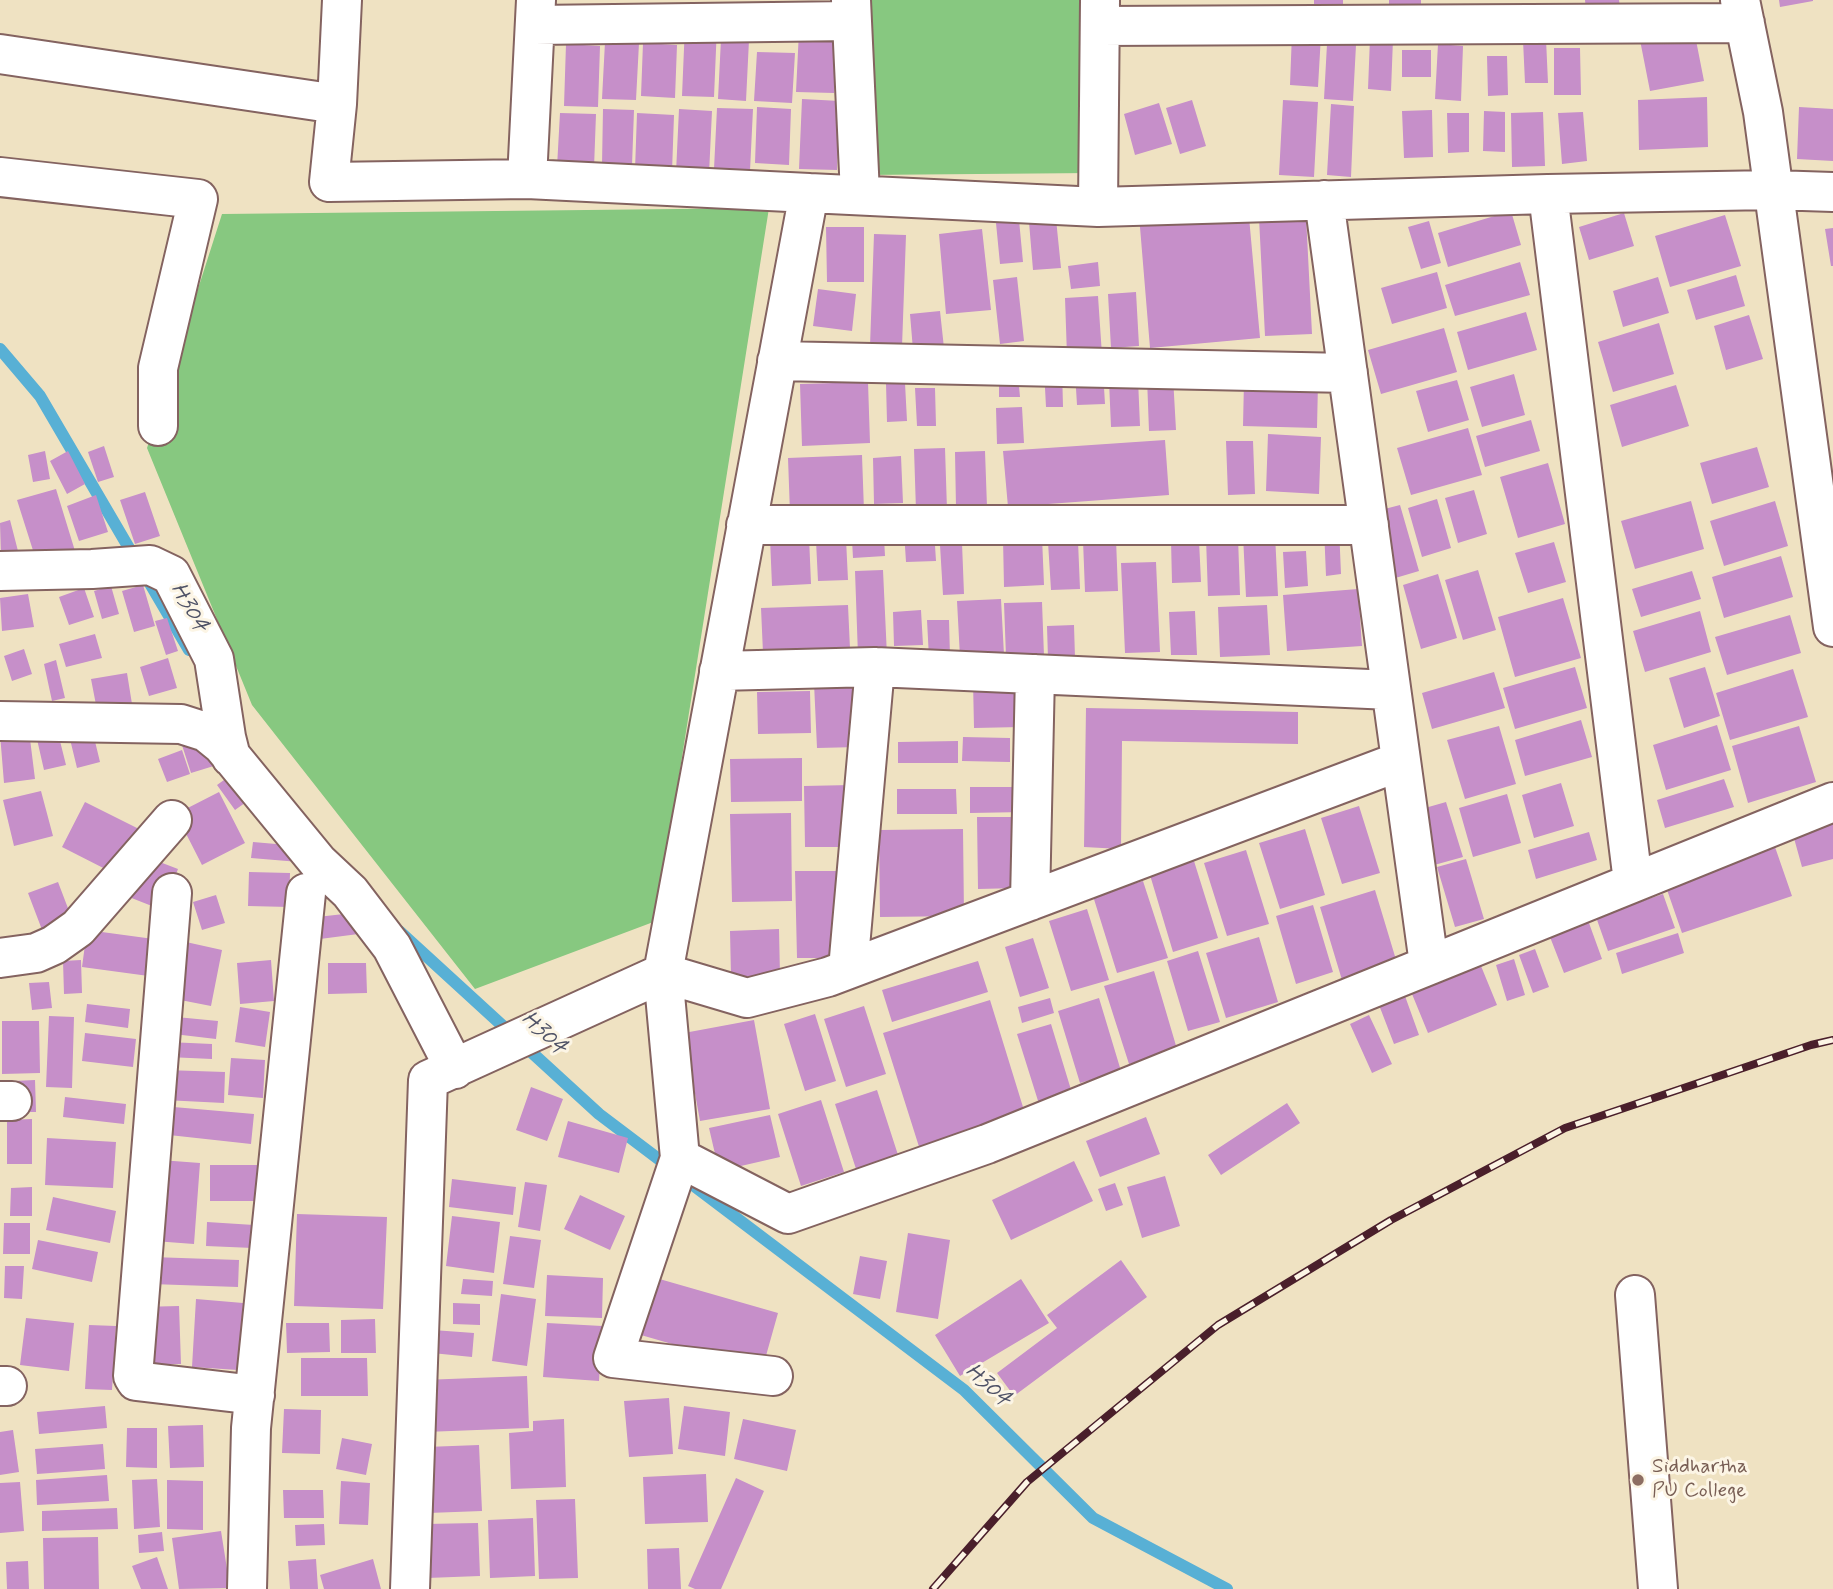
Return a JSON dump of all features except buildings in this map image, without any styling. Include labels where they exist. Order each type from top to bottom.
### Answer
[{"type":"street","points":[[342,0],[337,104],[329,183],[527,179],[1098,207],[1548,194],[1773,190],[1833,192]]},
{"type":"street","points":[[527,179],[535,12],[852,11],[860,194]]},
{"type":"street","points":[[1098,207],[1100,13],[1742,11],[1763,112],[1833,627]]},
{"type":"street","points":[[0,54],[337,104]]},
{"type":"street","points":[[0,177],[198,199],[158,368],[158,426]]},
{"type":"street","points":[[773,1376],[613,1358],[676,1171],[663,973],[809,192]]},
{"type":"street","points":[[1548,194],[1633,882]]},
{"type":"street","points":[[1324,200],[1429,964]]},
{"type":"street","points":[[777,361],[1348,373]]},
{"type":"street","points":[[746,525],[1369,525]]},
{"type":"street","points":[[0,571],[134,566],[171,575],[214,659],[228,747]]},
{"type":"street","points":[[719,671],[875,667],[1391,690]]},
{"type":"street","points":[[848,969],[875,667]]},
{"type":"street","points":[[1030,901],[1035,674]]},
{"type":"street","points":[[0,721],[181,724],[205,732],[228,747],[318,862],[350,892],[392,947],[455,1069]]},
{"type":"street","points":[[410,1589],[428,1080],[663,973],[747,998],[828,977],[1401,761]]},
{"type":"street","points":[[676,1171],[788,1214],[987,1144],[1833,802]]},
{"type":"street","points":[[0,958],[36,953],[54,945],[78,928],[172,820]]},
{"type":"street","points":[[247,1589],[251,1428],[306,892]]},
{"type":"street","points":[[172,893],[133,1376],[136,1381],[255,1395]]},
{"type":"street","points":[[1635,1295],[1658,1589]]},
{"type":"green space","points":[[863,0],[1090,0],[1092,173],[864,175]]},
{"type":"green space","points":[[769,208],[656,921],[475,989],[252,705],[147,448],[222,214]]},
{"type":"waterway","name":"H304","points":[[0,349],[40,396],[136,560]]},
{"type":"waterway","name":"H304","points":[[145,575],[189,650]]},
{"type":"waterway","name":"H304","points":[[399,931],[599,1114],[964,1390],[1093,1518],[1227,1589]]},
{"type":"railway","points":[[933,1589],[1027,1482],[1218,1325],[1391,1220],[1565,1128],[1811,1045],[1833,1040]]},
{"type":"place","name":"Siddhartha PU College","points":[[1638,1480]]}]
